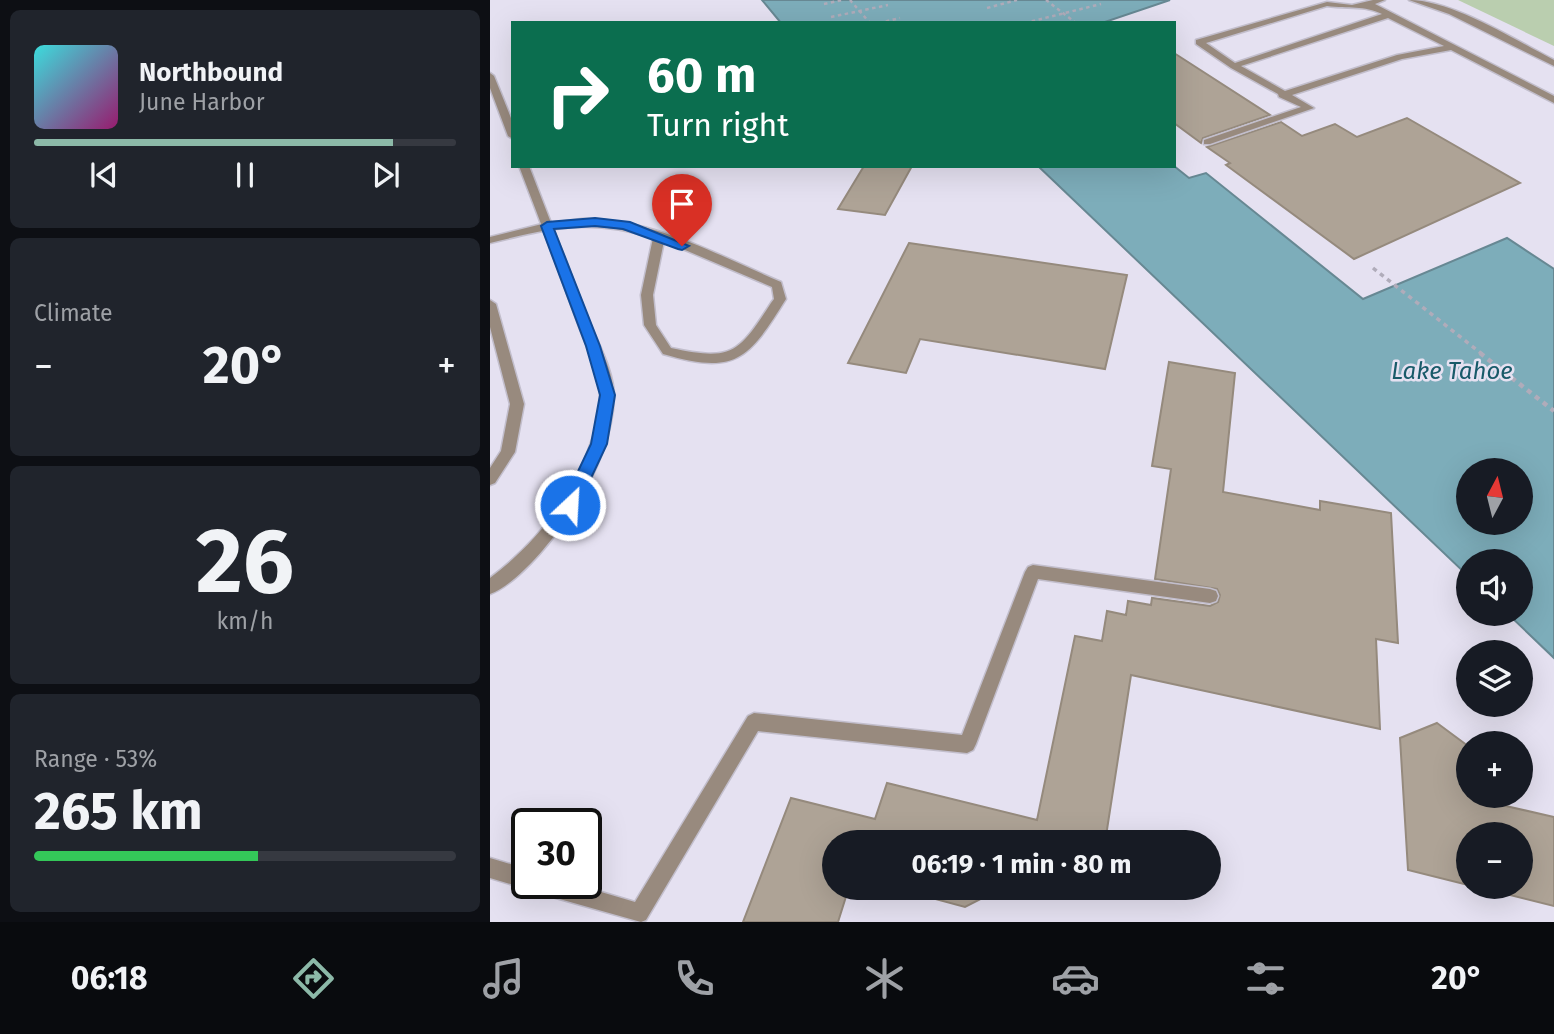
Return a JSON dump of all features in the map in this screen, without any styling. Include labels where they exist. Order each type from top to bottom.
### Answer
[{"type":"street","points":[[1346,0],[1358,6]]},
{"type":"street","points":[[1413,0],[1452,12],[1554,63]]},
{"type":"street","points":[[1207,142],[1309,108],[1282,95],[1199,42],[1327,4],[1358,6],[1375,1],[1391,15],[1554,100]]},
{"type":"street","points":[[1234,66],[1391,15]]},
{"type":"street","points":[[1282,95],[1400,57],[1454,47]]},
{"type":"street","points":[[490,76],[511,131]]},
{"type":"street","points":[[490,587],[540,543],[570,505],[599,444],[607,395],[593,346],[525,168]]},
{"type":"street","points":[[490,240],[547,226],[595,222],[625,225],[659,237],[777,285],[780,299],[762,328],[733,355],[701,358],[667,351],[650,325],[647,295],[659,237]]},
{"type":"street","points":[[490,304],[516,404],[508,452],[490,479]]},
{"type":"street","points":[[592,899],[639,913],[754,722],[967,744],[1033,572],[1210,596]]},
{"type":"street","points":[[490,868],[511,874]]},
{"type":"path","points":[[824,4],[843,0]]},
{"type":"path","points":[[850,0],[868,21]]},
{"type":"path","points":[[987,8],[1017,0]]},
{"type":"path","points":[[1046,0],[1073,21]]},
{"type":"path","points":[[1033,21],[1101,4]]},
{"type":"path","points":[[831,17],[888,5]]},
{"type":"path","points":[[887,21],[900,18]]},
{"type":"path","points":[[1373,268],[1554,411]]},
{"type":"green space","points":[[1458,0],[1554,0],[1554,46]]},
{"type":"water","points":[[762,0],[1170,0],[1108,21],[779,21]]},
{"type":"water","name":"Lake Tahoe","points":[[1040,168],[1176,168],[1189,178],[1206,173],[1363,299],[1507,238],[1554,269],[1554,658],[1521,626],[1533,626],[1533,549],[1456,549],[1456,565]]},
{"type":"building","points":[[1176,54],[1270,115],[1203,138],[1201,143],[1176,124]]},
{"type":"building","points":[[1407,118],[1520,183],[1354,259],[1226,165],[1230,163],[1207,147],[1281,122],[1302,136],[1335,124],[1357,137]]},
{"type":"building","points":[[863,168],[911,168],[885,215],[838,209]]},
{"type":"building","points":[[909,243],[1127,275],[1105,369],[920,339],[906,373],[848,363]]},
{"type":"building","points":[[1169,362],[1235,373],[1223,492],[1320,510],[1320,501],[1391,513],[1398,643],[1376,639],[1380,729],[1131,675],[1107,830],[822,830],[822,900],[845,900],[838,922],[743,922],[791,798],[875,819],[887,783],[1037,820],[1075,636],[1102,641],[1107,611],[1126,615],[1128,601],[1151,605],[1152,598],[1210,606],[1218,602],[1220,595],[1217,589],[1155,579],[1171,469],[1152,466]]},
{"type":"building","points":[[1437,723],[1456,737],[1456,808],[1515,808],[1554,817],[1554,906],[1526,899],[1533,899],[1533,822],[1456,822],[1456,882],[1408,870],[1400,738]]},
{"type":"building","points":[[939,900],[979,900],[965,907]]},
{"type":"route","points":[[570,505],[599,444],[607,395],[593,346],[547,226],[595,222],[625,225],[682,246]]}]
